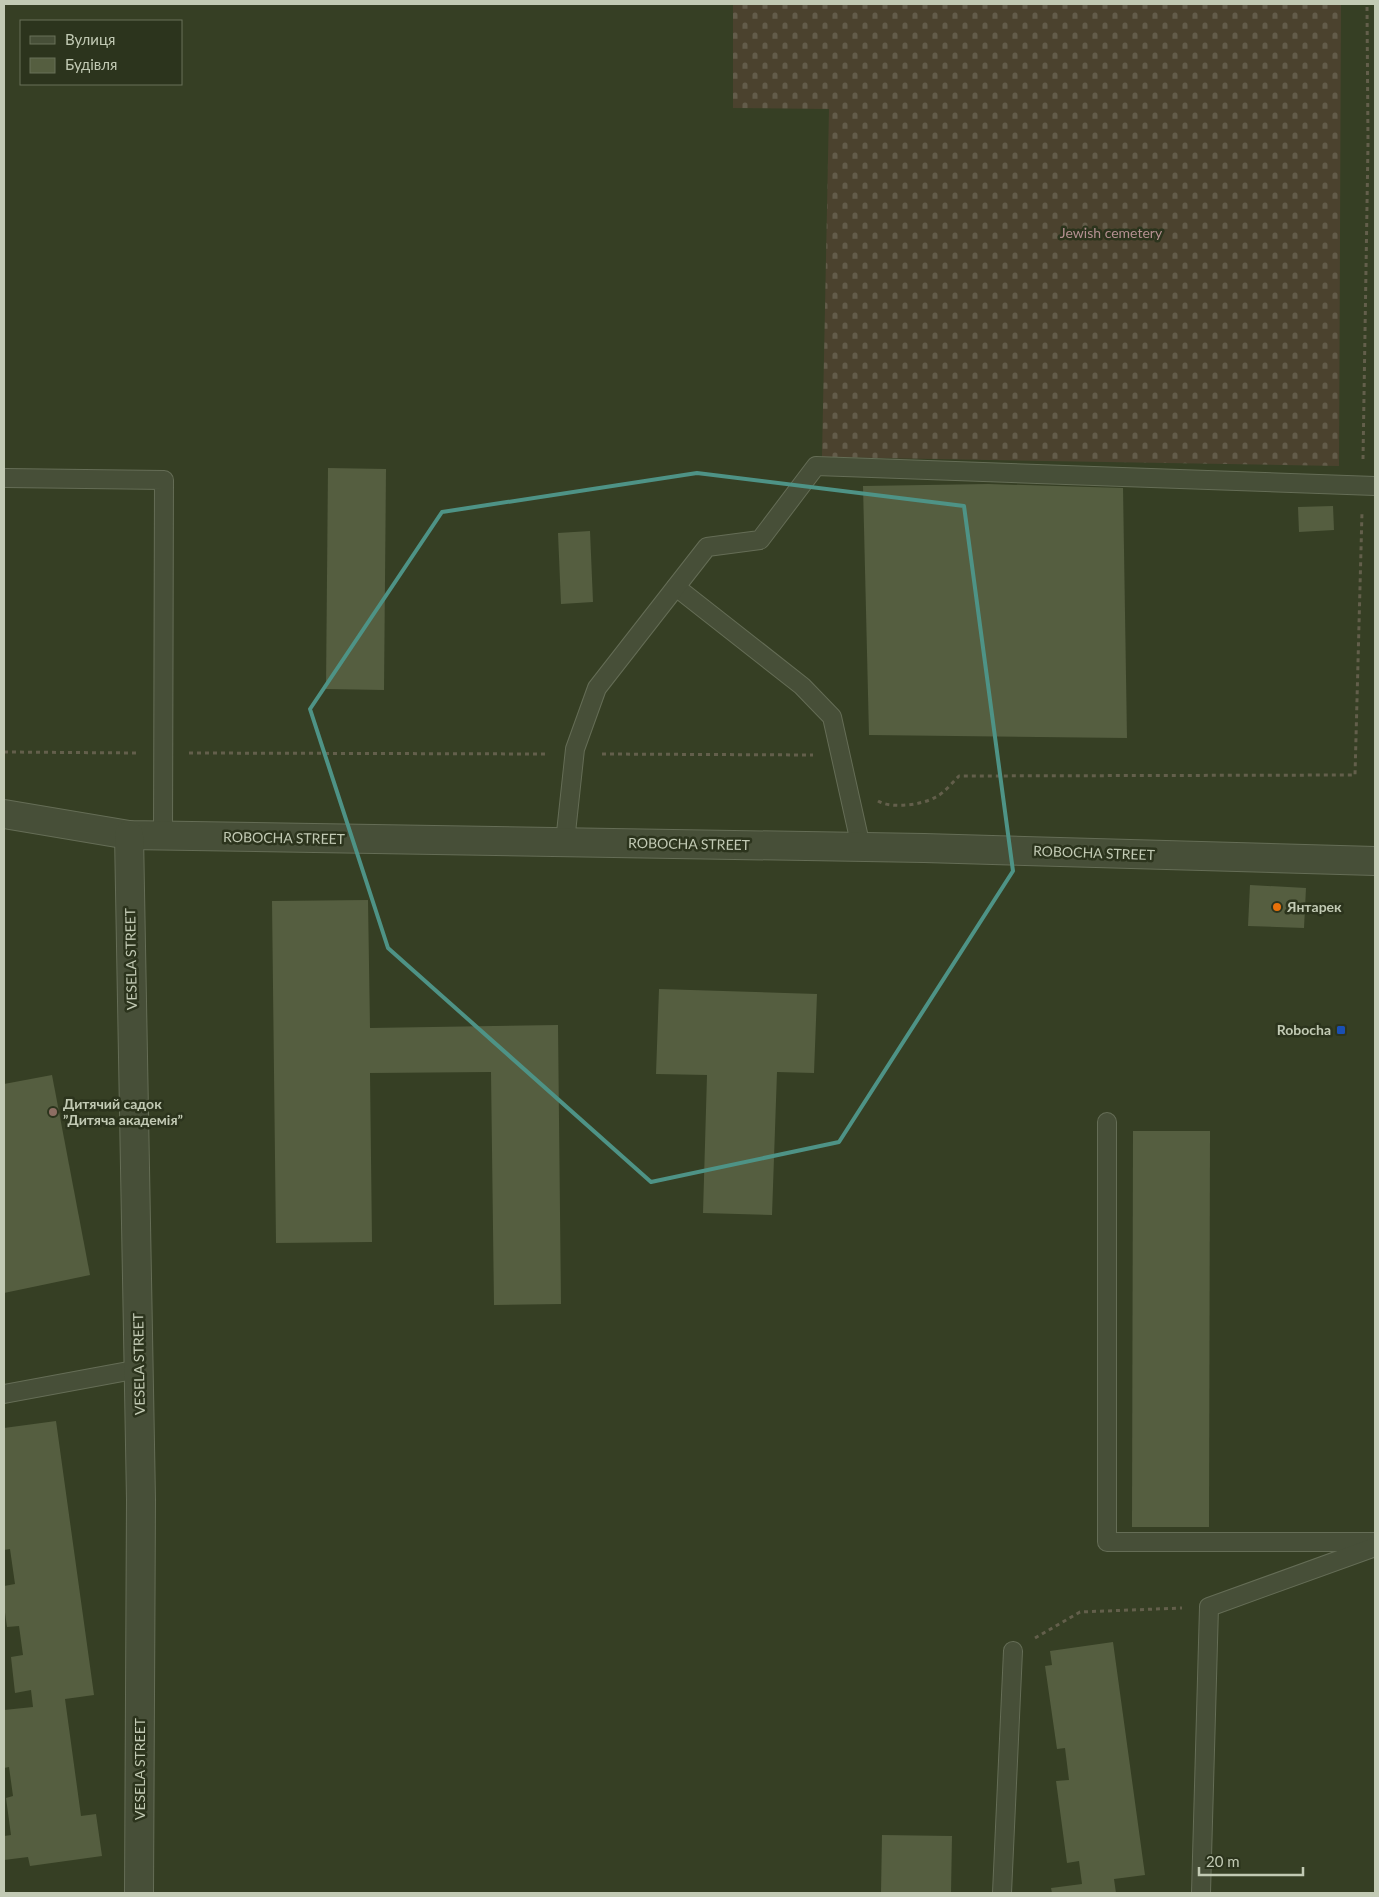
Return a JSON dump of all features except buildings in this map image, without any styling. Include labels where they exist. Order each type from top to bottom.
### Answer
[{"type":"street","name":"ROBOCHA STREET","points":[[4,814],[129,835],[861,847],[1375,861]]},
{"type":"street","name":"VESELA STREET","points":[[129,835],[141,1500],[139,1893]]},
{"type":"lane","points":[[565,842],[574,754],[597,688],[707,547],[760,540],[816,466],[1369,486]]},
{"type":"lane","points":[[6,478],[164,480],[163,836]]},
{"type":"lane","points":[[676,587],[802,686],[832,717],[861,847]]},
{"type":"lane","points":[[1107,1122],[1107,1542],[1375,1542]]},
{"type":"lane","points":[[4,1394],[139,1369]]},
{"type":"lane","points":[[1201,1893],[1209,1607],[1375,1547]]},
{"type":"lane","points":[[1002,1893],[1013,1651]]},
{"type":"path","points":[[4,752],[815,755],[849,772],[867,794],[881,803],[906,806],[935,798],[959,776],[1356,775],[1369,486],[1367,4]]},
{"type":"path","points":[[1013,1651],[1080,1612],[1209,1607]]},
{"type":"highlighted area","points":[[697,473],[964,506],[1013,871],[839,1142],[651,1182],[388,948],[310,709],[442,512]]},
{"type":"green space","name":"Jewish cemetery","points":[[733,4],[1341,4],[1339,466],[822,457],[829,109],[733,108]]},
{"type":"place","name":"Янтарек","points":[[1277,907]]},
{"type":"place","name":"Robocha","points":[[1341,1030]]},
{"type":"place","name":"Дитячий садок ”Дитяча академія”","points":[[53,1112]]}]
